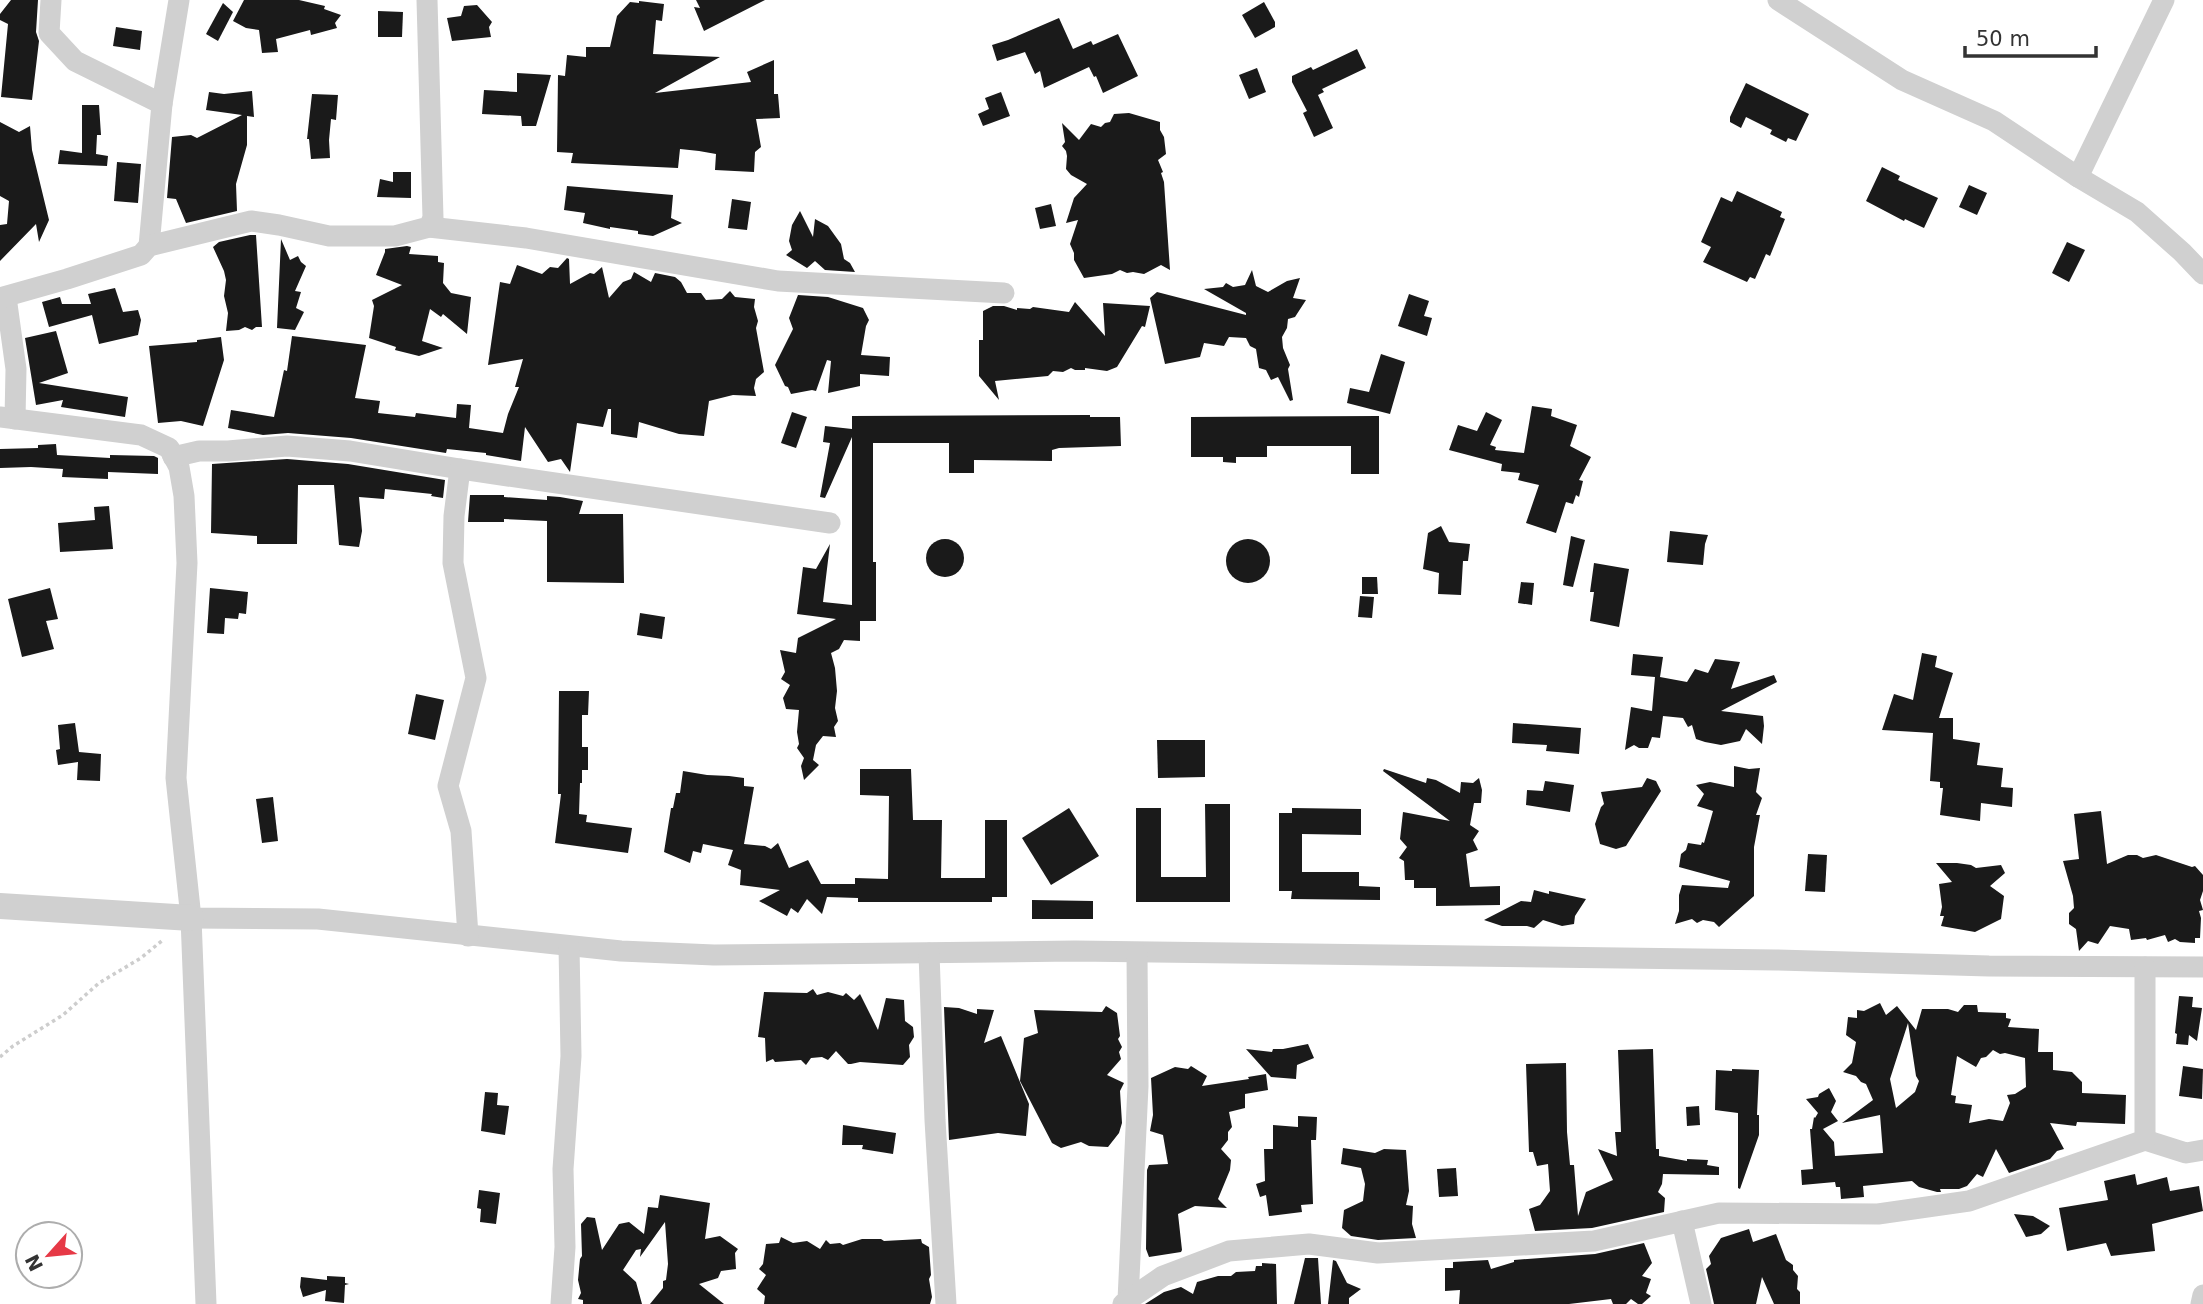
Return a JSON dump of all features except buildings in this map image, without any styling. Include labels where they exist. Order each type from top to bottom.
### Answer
[{"type":"street","points":[[51,0],[49,33],[75,61],[162,104]]},
{"type":"street","points":[[149,246],[162,104],[179,0]]},
{"type":"street","points":[[427,0],[433,218],[429,227]]},
{"type":"street","points":[[1778,0],[1902,80],[1994,121],[2077,177],[2137,212],[2203,274]]},
{"type":"street","points":[[2077,177],[2164,0]]},
{"type":"street","points":[[206,1304],[191,918],[177,778],[187,563],[184,496],[179,467],[169,448],[141,435],[8,418],[16,369],[3,297],[141,255],[149,246],[251,221],[329,236],[395,236],[429,227],[526,239],[778,281],[1004,293]]},
{"type":"street","points":[[173,457],[199,451],[286,446],[350,451],[830,523]]},
{"type":"street","points":[[460,469],[454,516],[453,563],[476,678],[448,786],[461,831],[468,936]]},
{"type":"street","points":[[0,906],[191,918],[318,919],[569,946],[714,956],[1138,953],[2203,967]]},
{"type":"street","points":[[561,1304],[565,1247],[563,1169],[571,1056],[569,946]]},
{"type":"street","points":[[929,953],[946,1304]]},
{"type":"street","points":[[1127,1303],[1138,1086],[1138,953]]},
{"type":"street","points":[[2145,967],[2145,1140]]},
{"type":"street","points":[[1127,1303],[1163,1276],[1229,1251],[1309,1244],[1378,1253],[1594,1241],[1719,1213],[1878,1213],[1969,1201],[2145,1140],[2186,1153],[2203,1150]]},
{"type":"street","points":[[1682,1221],[1701,1304]]},
{"type":"street","points":[[2201,1304],[2203,1295]]},
{"type":"path","points":[[0,1058],[13,1046],[63,1015],[99,983],[141,958],[191,918]]}]
